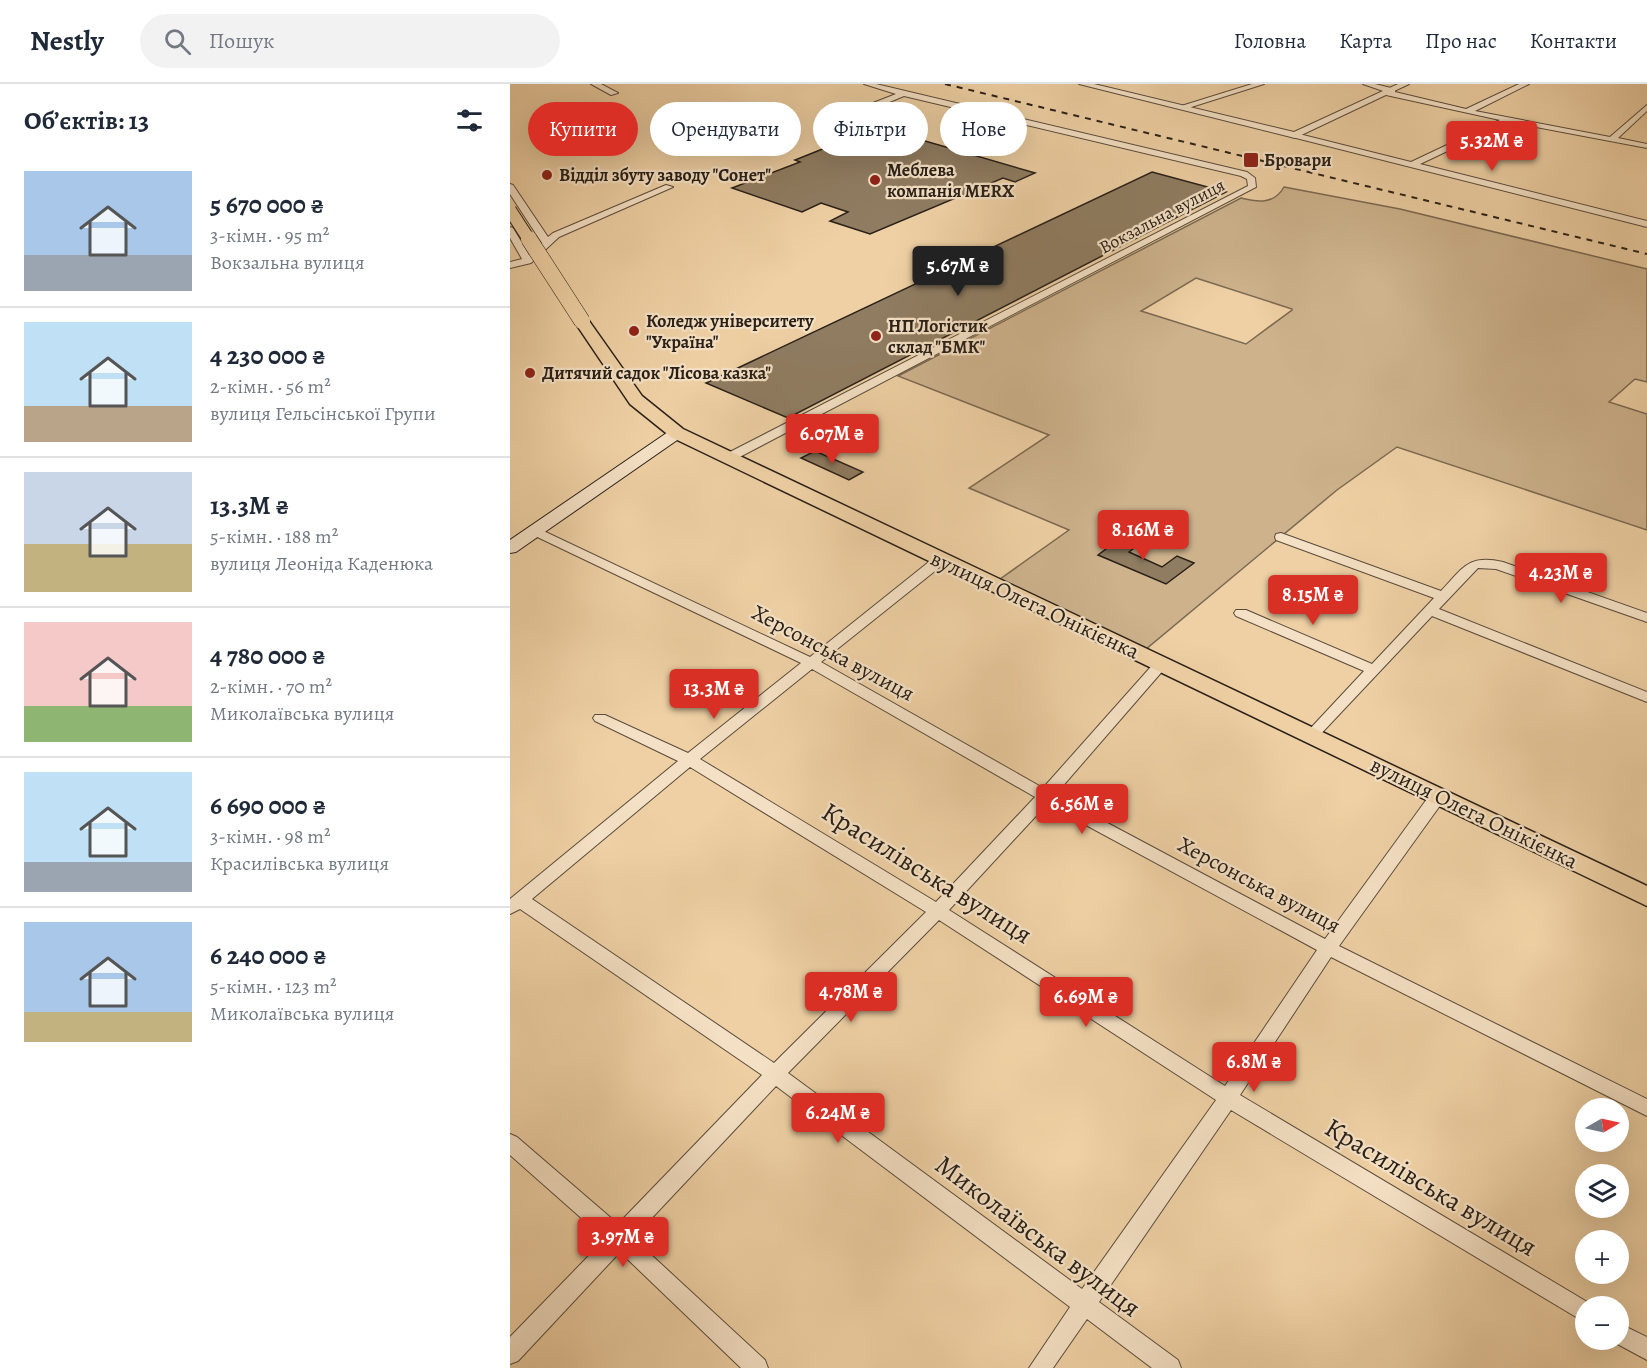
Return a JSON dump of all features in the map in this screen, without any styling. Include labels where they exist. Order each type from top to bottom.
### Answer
[{"type":"main road","name":"вулиця Олега Онікієнка","points":[[510,210],[636,400],[677,433],[1647,897]]},
{"type":"main road","points":[[510,548],[677,433]]},
{"type":"street","points":[[595,84],[614,93]]},
{"type":"street","name":"Вокзальна вулиця","points":[[728,458],[1252,187],[1251,178],[1244,174],[868,84]]},
{"type":"street","points":[[1083,84],[1647,224]]},
{"type":"street","points":[[1182,107],[1260,84]]},
{"type":"street","points":[[1367,84],[1467,112],[1647,146]]},
{"type":"street","points":[[1295,135],[1405,84]]},
{"type":"street","points":[[1467,112],[1525,84]]},
{"type":"street","points":[[883,102],[903,94]]},
{"type":"street","points":[[1611,140],[1647,107]]},
{"type":"street","points":[[1411,165],[1507,120]]},
{"type":"street","points":[[510,187],[547,243]]},
{"type":"street","points":[[510,265],[528,261],[556,235],[669,187]]},
{"type":"street","points":[[510,230],[528,261]]},
{"type":"street","name":"Херсонська вулиця","points":[[535,531],[812,663],[1045,796],[1328,948],[1647,1108]]},
{"type":"street","points":[[1281,537],[1442,596]]},
{"type":"street","points":[[515,904],[689,760],[940,560]]},
{"type":"street","points":[[1312,735],[1468,568],[1481,563],[1498,565],[1647,618]]},
{"type":"street","points":[[1428,610],[1647,697]]},
{"type":"street","points":[[1240,613],[1372,669]]},
{"type":"street","points":[[510,1353],[621,1239],[775,1074],[938,911],[1045,796],[1161,664]]},
{"type":"street","name":"Красилівська вулиця","points":[[600,718],[689,760],[938,911],[1228,1098],[1575,1306]]},
{"type":"street","points":[[1040,1368],[1228,1098],[1328,948],[1438,796]]},
{"type":"street","name":"Миколаївська вулиця","points":[[515,904],[775,1074],[1170,1368]]},
{"type":"street","points":[[510,1143],[621,1239],[757,1368]]},
{"type":"street","points":[[1629,1339],[1647,1349]]},
{"type":"shaded area","points":[[1284,187],[1400,209],[1647,269],[1647,382],[1635,379],[1609,402],[1647,414],[1647,530],[1397,447],[1337,490],[1140,654],[993,584],[1069,530],[969,488],[1049,435],[898,376],[1241,198],[1265,201],[1280,193]],"holes":[[[1196,278],[1292,309],[1246,344],[1141,311]]]},
{"type":"building","name":"Меблева компанія MERX","points":[[928,142],[940,145],[940,156],[977,156],[1035,173],[1015,182],[1003,178],[870,234],[830,221],[848,212],[821,203],[802,212],[732,188],[800,162],[795,160],[813,153],[813,156],[928,156]]},
{"type":"building","name":"НП Логістик склад \"БМК\"","points":[[1152,172],[1226,192],[788,418],[706,383]]},
{"type":"building","points":[[815,451],[863,472],[849,480],[801,458]]},
{"type":"building","points":[[1126,534],[1143,541],[1129,552],[1162,567],[1177,556],[1194,563],[1166,584],[1098,555]]},
{"type":"railway","points":[[945,84],[1647,254]]},
{"type":"place","name":"Бровари","points":[[1251,160]]},
{"type":"place","name":"Відділ збуту заводу \"Сонет\"","points":[[547,175]]},
{"type":"place","name":"Меблева компанія MERX","points":[[875,180]]},
{"type":"place","name":"Коледж університету \"Україна\"","points":[[634,331]]},
{"type":"place","name":"НП Логістик склад \"БМК\"","points":[[876,336]]},
{"type":"place","name":"Дитячий садок \"Лісова казка\"","points":[[530,373]]}]
